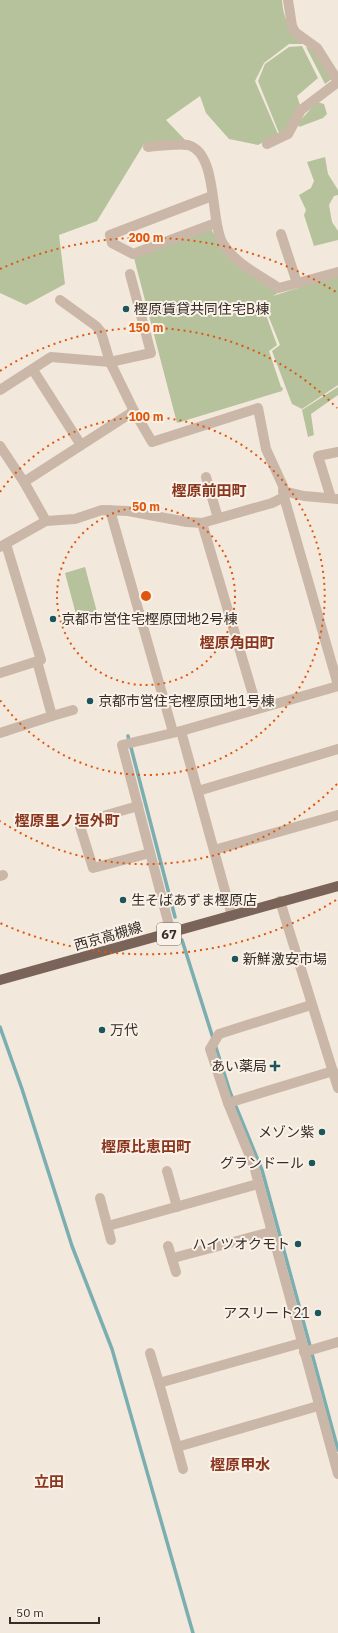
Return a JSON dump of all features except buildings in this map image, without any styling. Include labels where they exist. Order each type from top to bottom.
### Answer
[{"type":"main road","name":"西京高槻線","points":[[0,980],[338,886]]},
{"type":"street","points":[[267,144],[288,134],[301,110],[338,81],[317,48],[295,32],[292,26],[288,0]]},
{"type":"street","points":[[148,147],[187,145],[200,152],[207,167],[216,223],[222,242],[236,259],[279,288],[338,272]]},
{"type":"street","points":[[212,196],[110,235],[112,243],[133,254],[216,223]]},
{"type":"street","points":[[281,234],[297,283]]},
{"type":"street","points":[[0,390],[51,357],[110,362],[151,352],[130,274]]},
{"type":"street","points":[[60,300],[96,326],[101,332],[110,362],[134,411],[152,442],[258,408],[266,449],[283,486],[338,684],[177,731],[122,745],[171,933]]},
{"type":"street","points":[[33,370],[82,445]]},
{"type":"street","points":[[24,482],[134,411]]},
{"type":"street","points":[[0,446],[24,482],[46,521]]},
{"type":"street","points":[[0,673],[41,660],[3,545],[46,521],[74,519],[102,510],[128,510],[187,522],[202,523],[272,503],[284,494],[334,498],[318,456],[338,452]]},
{"type":"street","points":[[206,477],[218,518]]},
{"type":"street","points":[[110,510],[177,731],[198,791],[232,916]]},
{"type":"street","points":[[202,523],[257,708]]},
{"type":"street","points":[[36,661],[52,716]]},
{"type":"street","points":[[0,733],[73,710]]},
{"type":"street","points":[[198,791],[338,749]]},
{"type":"street","points":[[138,806],[79,823],[92,868],[150,853]]},
{"type":"street","points":[[214,850],[338,815]]},
{"type":"street","points":[[280,901],[311,1005],[338,1088]]},
{"type":"street","points":[[311,1005],[219,1034],[210,1049],[228,1103],[254,1166],[318,1406],[338,1474]]},
{"type":"street","points":[[327,1055],[338,1053]]},
{"type":"street","points":[[228,1103],[333,1071]]},
{"type":"street","points":[[167,1171],[177,1207]]},
{"type":"street","points":[[108,1226],[258,1184]]},
{"type":"street","points":[[100,1198],[111,1240]]},
{"type":"street","points":[[173,1258],[271,1232]]},
{"type":"street","points":[[168,1246],[173,1258],[176,1272]]},
{"type":"street","points":[[159,1383],[303,1348],[338,1342]]},
{"type":"street","points":[[150,1353],[183,1469]]},
{"type":"street","points":[[177,1447],[318,1406]]},
{"type":"green space","points":[[0,0],[282,0],[284,13],[288,24],[303,44],[289,44],[264,63],[255,81],[278,134],[258,145],[229,139],[206,113],[200,96],[166,120],[187,142],[144,144],[97,221],[59,235],[65,284],[26,305],[0,293]]},
{"type":"green space","points":[[302,46],[318,78],[297,96],[300,105],[286,130],[279,133],[258,81],[265,64],[289,47]]},
{"type":"green space","points":[[306,47],[313,48],[333,78],[325,84]]},
{"type":"green space","points":[[317,102],[324,104],[327,114],[323,118],[299,127],[298,123]]},
{"type":"green space","points":[[325,157],[328,174],[338,190],[338,195],[334,196],[329,205],[332,222],[338,231],[338,240],[314,246],[304,215],[306,210],[299,195],[311,188],[314,181],[307,162]]},
{"type":"green space","points":[[211,229],[225,253],[276,287],[278,293],[273,296],[338,275],[338,385],[302,409],[292,404],[272,351],[280,345],[262,300],[261,301],[277,345],[269,351],[281,387],[283,388],[282,391],[177,423],[134,258]]},
{"type":"green space","points":[[338,387],[338,395],[311,414],[314,435],[308,437],[302,410]]},
{"type":"green space","points":[[85,567],[97,612],[77,618],[65,573]]},
{"type":"waterway","points":[[128,736],[175,917]]},
{"type":"waterway","points":[[182,940],[230,1092],[262,1170],[310,1346]]},
{"type":"waterway","points":[[0,1027],[22,1089],[72,1246],[112,1349],[193,1633]]},
{"type":"waterway","points":[[312,1354],[338,1450]]},
{"type":"place","name":"樫原賃貸共同住宅B棟","points":[[126,309]]},
{"type":"place","name":"京都市営住宅樫原団地2号棟","points":[[53,619]]},
{"type":"place","name":"京都市営住宅樫原団地1号棟","points":[[90,701]]},
{"type":"place","name":"生そばあずま樫原店","points":[[123,900]]},
{"type":"place","name":"新鮮激安市場","points":[[235,959]]},
{"type":"place","name":"万代","points":[[102,1030]]},
{"type":"place","name":"あい薬局","points":[[275,1066]]},
{"type":"place","name":"メゾン紫","points":[[322,1132]]},
{"type":"place","name":"グランドール","points":[[312,1163]]},
{"type":"place","name":"ハイツオクモト","points":[[298,1244]]},
{"type":"place","name":"アスリート21","points":[[318,1313]]},
{"type":"district","name":"樫原前田町","points":[[209,491]]},
{"type":"district","name":"樫原角田町","points":[[237,643]]},
{"type":"district","name":"樫原里ノ垣外町","points":[[67,821]]},
{"type":"district","name":"樫原比恵田町","points":[[146,1147]]},
{"type":"district","name":"樫原甲水","points":[[240,1465]]},
{"type":"district","name":"立田","points":[[49,1482]]}]
